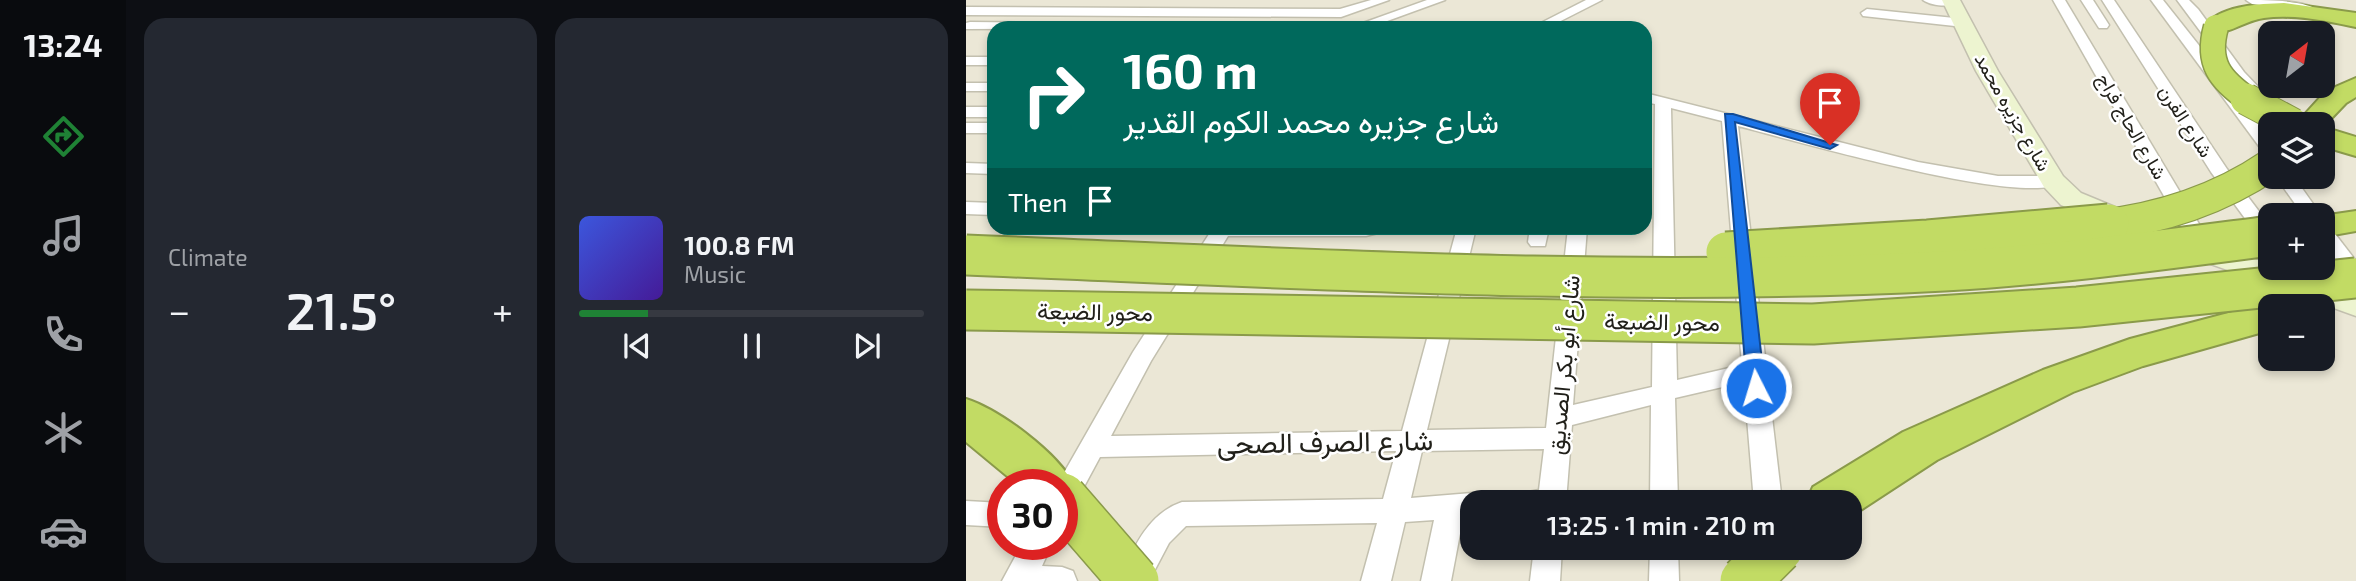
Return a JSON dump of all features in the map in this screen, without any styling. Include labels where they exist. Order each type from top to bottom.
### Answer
[{"type":"highway","points":[[2267,112],[2239,94],[2221,77],[2211,54],[2210,40],[2216,27],[2226,20],[2243,15],[2280,11],[2356,20]]},
{"type":"highway","points":[[2321,112],[2336,97],[2356,86]]},
{"type":"highway","points":[[2335,140],[2356,147]]},
{"type":"highway","points":[[1507,274],[1577,260],[1632,254],[1872,245],[2118,222],[2170,212],[2214,198],[2258,174]]},
{"type":"highway","points":[[2335,225],[2356,221]]},
{"type":"highway","name":"محور الضبعة","points":[[966,255],[1632,278],[1766,277],[1966,269],[2157,252],[2258,239]]},
{"type":"highway","name":"محور الضبعة","points":[[966,310],[1813,324],[2078,307],[2356,276]]},
{"type":"highway","points":[[2301,287],[2356,291]]},
{"type":"highway","points":[[1850,490],[1920,446],[2058,381],[2130,354],[2258,319]]},
{"type":"highway","points":[[966,417],[1034,469]]},
{"type":"highway","points":[[1078,518],[1135,581]]},
{"type":"highway","points":[[1745,581],[1767,560]]},
{"type":"main road","name":"شارع جزيره محمد","points":[[1957,1],[1964,23],[1987,71],[2053,181],[2071,199],[2206,253],[2356,305]]},
{"type":"main road","name":"شارع جزيره محمد","points":[[1957,1],[2053,149],[2092,195],[2092,206]]},
{"type":"street","points":[[966,6],[978,0]]},
{"type":"street","points":[[966,11],[1341,7],[1383,0]]},
{"type":"street","points":[[1377,21],[1439,0]]},
{"type":"street","points":[[1552,21],[1596,0]]},
{"type":"street","points":[[1929,0],[1957,1]]},
{"type":"street","name":"شارع الحاج فراج","points":[[2059,0],[2206,253]]},
{"type":"street","points":[[2087,0],[2103,26]]},
{"type":"street","name":"شارع الفرن","points":[[2108,0],[2220,172],[2258,221]]},
{"type":"street","points":[[2157,0],[2258,130]]},
{"type":"street","points":[[2183,0],[2198,16],[2234,69],[2258,95]]},
{"type":"street","points":[[2252,0],[2356,14]]},
{"type":"street","points":[[1341,7],[1354,21]]},
{"type":"street","points":[[1867,13],[1964,23]]},
{"type":"street","points":[[966,26],[987,26]]},
{"type":"street","points":[[966,61],[987,61]]},
{"type":"street","points":[[966,87],[987,87]]},
{"type":"street","points":[[1664,490],[1654,99],[1919,167],[1998,181],[2053,181]]},
{"type":"street","points":[[966,112],[987,112]]},
{"type":"street","points":[[1729,117],[1767,490]]},
{"type":"street","points":[[966,128],[987,128]]},
{"type":"street","points":[[966,169],[987,169]]},
{"type":"street","points":[[966,208],[987,209]]},
{"type":"street","points":[[1078,471],[1141,358],[1218,235]]},
{"type":"street","points":[[1376,581],[1464,235]]},
{"type":"street","name":"شارع أبو بكر الصديق","points":[[1553,490],[1576,235]]},
{"type":"street","points":[[2335,246],[2356,276]]},
{"type":"street","name":"شارع الصرف الصحى","points":[[1091,447],[1412,441],[1559,428],[1663,392],[1754,371]]},
{"type":"street","points":[[1135,581],[1162,527],[1170,519],[1182,514],[1395,511],[1460,506]]},
{"type":"street","points":[[1436,581],[1460,512]]},
{"type":"street","points":[[966,513],[987,514]]},
{"type":"street","points":[[1029,560],[1018,579],[1062,581]]},
{"type":"street","points":[[1545,581],[1547,560]]},
{"type":"street","points":[[1664,560],[1664,581]]},
{"type":"street","points":[[1774,560],[1777,581]]},
{"type":"route","points":[[1756,388],[1729,117],[1830,145]]}]
